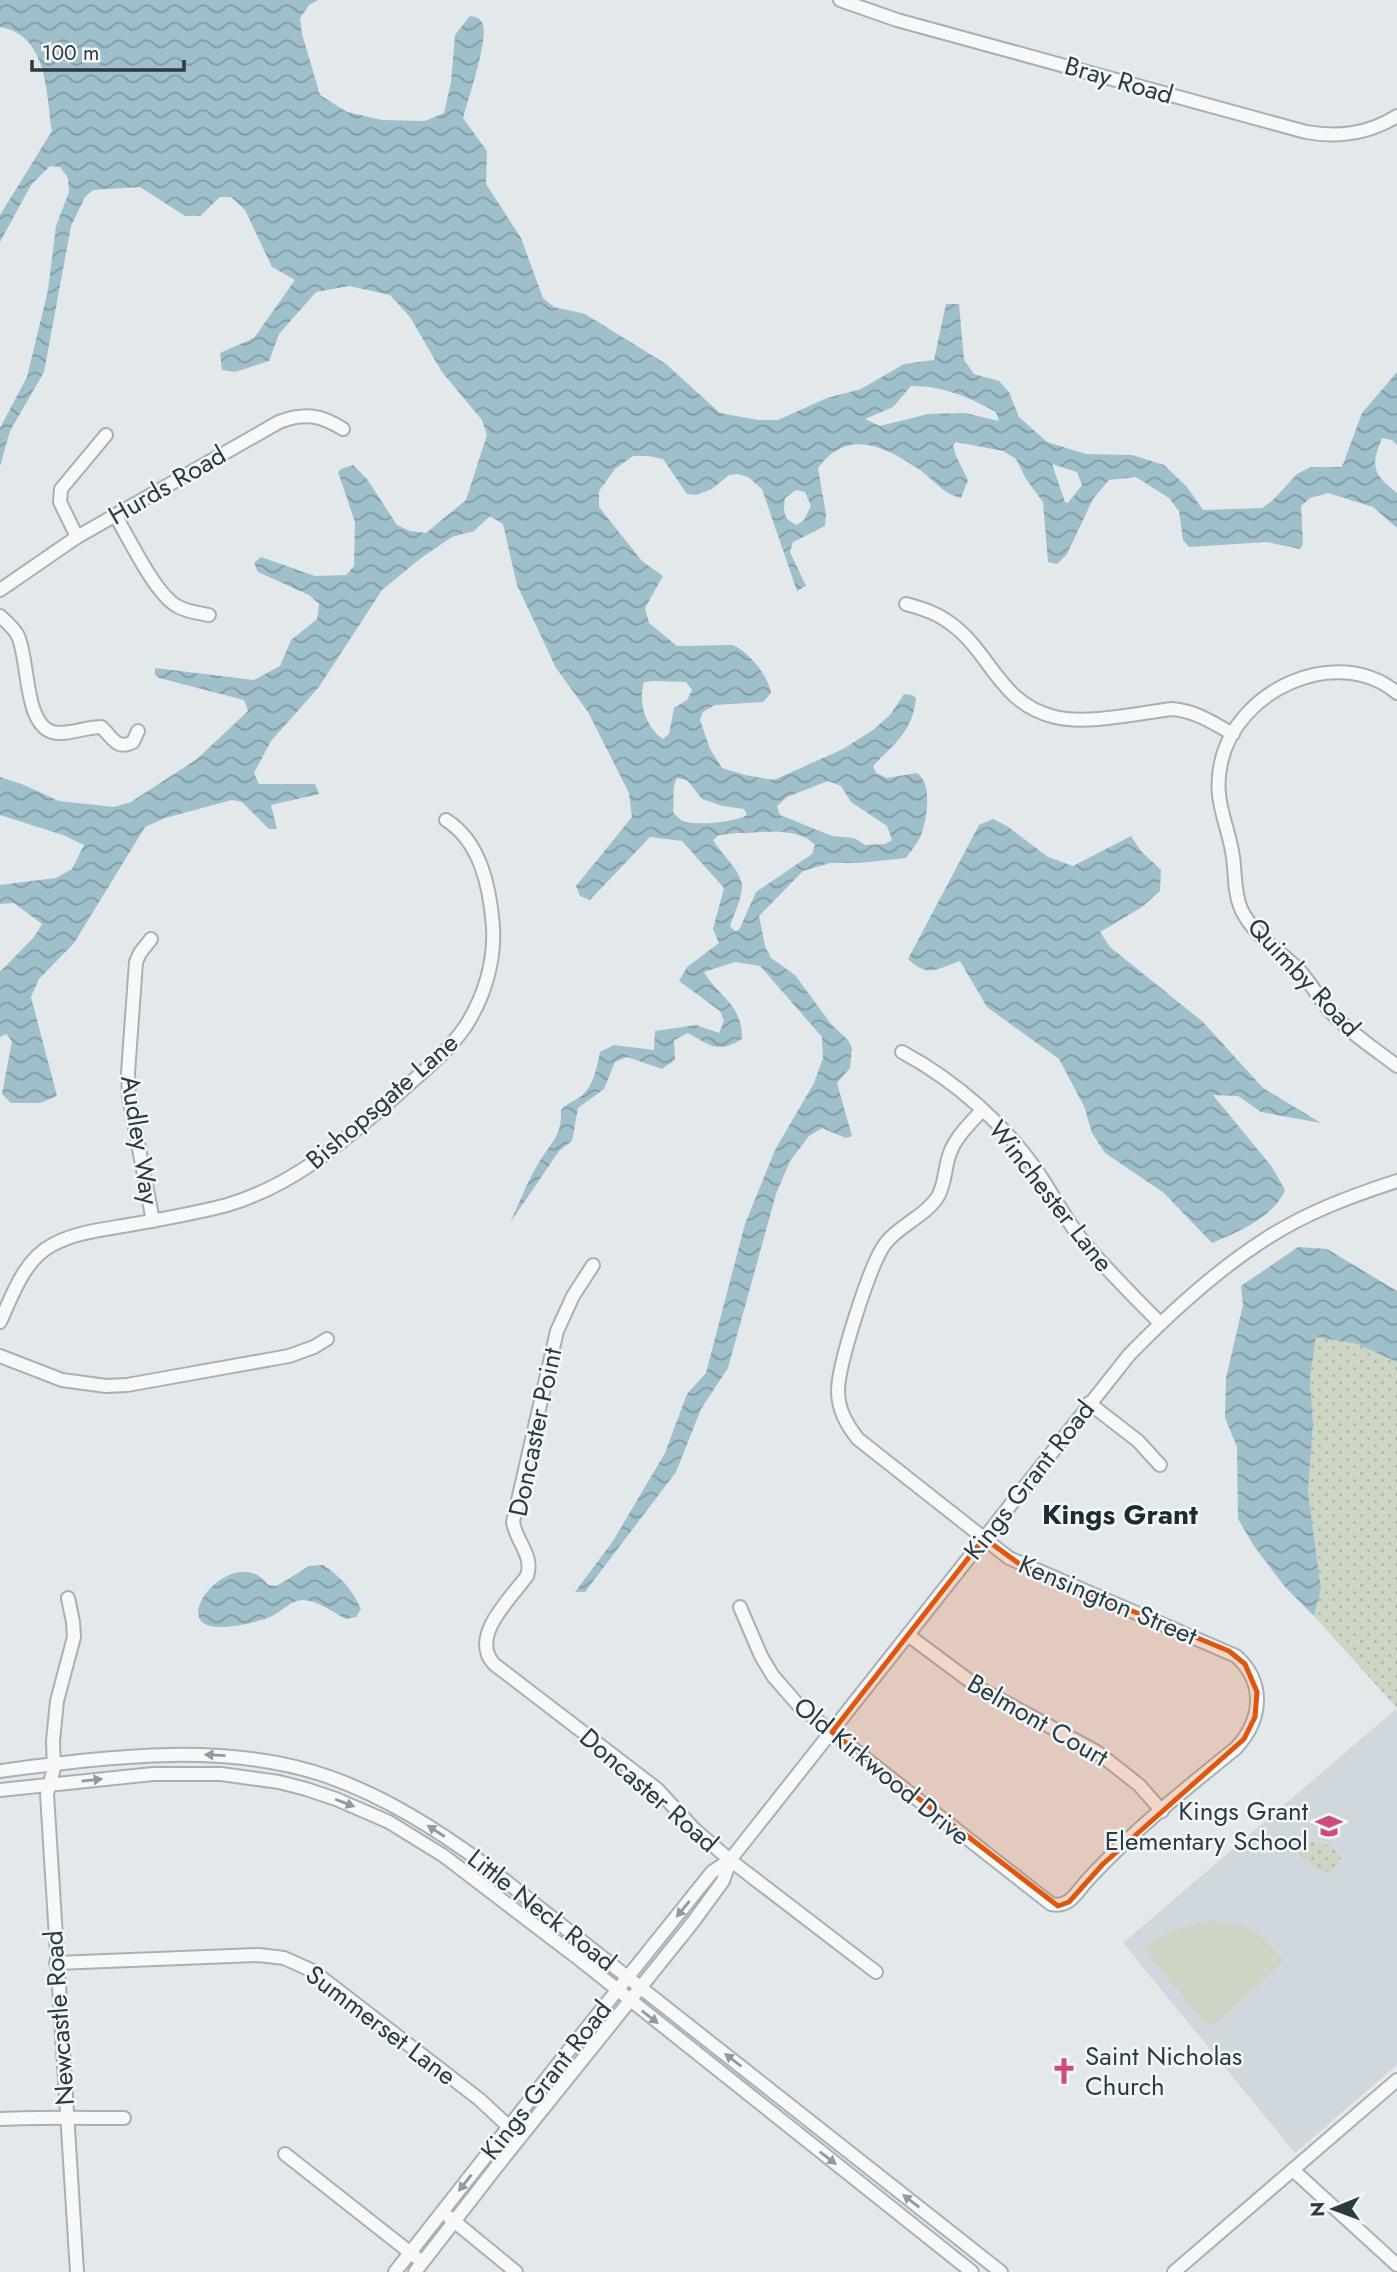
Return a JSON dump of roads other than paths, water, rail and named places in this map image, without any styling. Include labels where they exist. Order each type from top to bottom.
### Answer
[{"type":"street","name":"Bray Road","points":[[840,0],[897,20],[1297,130],[1322,135],[1357,134],[1397,116]]},
{"type":"street","name":"Hurds Road","points":[[0,590],[77,537],[292,417],[317,416],[328,419],[343,429]]},
{"type":"street","points":[[77,537],[60,502],[61,489],[106,435]]},
{"type":"street","points":[[115,515],[167,598],[181,608],[209,615]]},
{"type":"street","points":[[906,604],[950,622],[972,644],[1009,693],[1040,712],[1054,717],[1082,719],[1182,710],[1205,718],[1233,734]]},
{"type":"street","points":[[0,616],[12,626],[20,643],[35,715],[43,727],[54,733],[64,733],[101,727],[115,743],[121,745],[133,742],[138,731]]},
{"type":"street","name":"Quimby Road","points":[[1397,692],[1365,675],[1328,673],[1308,675],[1277,688],[1252,709],[1233,734],[1221,761],[1218,791],[1222,817],[1232,849],[1235,883],[1241,908],[1256,932],[1296,967],[1333,1014],[1397,1066]]},
{"type":"street","name":"Bishopsgate Lane","points":[[0,1322],[27,1267],[48,1247],[77,1234],[228,1204],[268,1190],[296,1175],[342,1143],[453,1042],[474,1012],[482,993],[492,954],[493,932],[488,892],[477,856],[466,836],[446,820]]},
{"type":"street","name":"Audley Way","points":[[152,939],[136,962],[128,1073],[129,1097],[153,1221]]},
{"type":"street","name":"Winchester Lane","points":[[902,1052],[928,1066],[982,1110],[1041,1176],[1069,1224],[1085,1245],[1160,1323]]},
{"type":"street","name":"Kensington Street","points":[[982,1110],[950,1152],[938,1196],[920,1217],[889,1238],[877,1257],[857,1313],[840,1375],[838,1390],[843,1415],[858,1439],[1021,1565],[1159,1621],[1236,1656],[1250,1671],[1258,1704],[1251,1728],[1236,1748],[1162,1811]]},
{"type":"street","name":"Kings Grant Road","points":[[395,2272],[712,1872],[730,1860],[1129,1355],[1196,1291],[1264,1240],[1333,1204],[1397,1181]]},
{"type":"street","name":"Doncaster Point","points":[[534,1694],[494,1664],[486,1651],[485,1643],[490,1628],[527,1576],[528,1557],[514,1532],[513,1522],[557,1331],[573,1296],[593,1265]]},
{"type":"street","points":[[0,1356],[62,1380],[90,1385],[127,1385],[289,1356],[327,1339]]},
{"type":"street","points":[[1089,1403],[1138,1441],[1160,1465]]},
{"type":"street","points":[[55,1765],[53,1741],[56,1712],[74,1637],[68,1598]]},
{"type":"street","name":"Old Kirkwood Drive","points":[[740,1607],[753,1640],[773,1676],[800,1707],[1051,1904],[1058,1906],[1069,1902],[1103,1864],[1162,1811]]},
{"type":"street","name":"Belmont Court","points":[[908,1635],[979,1688],[1108,1760],[1139,1785],[1162,1811]]},
{"type":"street","name":"Doncaster Road","points":[[534,1694],[657,1789],[694,1829],[730,1860],[876,1972]]},
{"type":"street","name":"Little Neck Road","points":[[0,1772],[163,1755],[216,1755],[283,1764],[331,1778],[400,1809],[453,1841],[1001,2272]]},
{"type":"street","name":"Newcastle Road","points":[[55,1765],[48,1785],[49,1850],[77,2272]]},
{"type":"street","name":"Little Neck Road","points":[[0,1790],[153,1774],[221,1774],[279,1782],[336,1799],[389,1822],[444,1856],[579,1959],[972,2272]]},
{"type":"street","name":"Kings Grant Road","points":[[419,2267],[723,1881],[730,1860]]},
{"type":"street","name":"Summerset Lane","points":[[56,1963],[259,1955],[299,1963],[352,1999],[479,2099],[520,2137]]},
{"type":"street","points":[[1174,2272],[1397,2080]]},
{"type":"street","points":[[0,2119],[124,2118]]},
{"type":"street","points":[[285,2154],[410,2253],[419,2267]]},
{"type":"street","points":[[1293,2170],[1397,2265]]},
{"type":"street","points":[[443,2211],[516,2272]]},
{"type":"water","points":[[0,0],[318,0],[309,5],[300,18],[320,95],[347,112],[382,120],[425,121],[444,113],[451,82],[455,35],[470,16],[478,18],[483,25],[483,44],[463,118],[487,151],[486,184],[521,238],[543,298],[554,307],[585,314],[666,364],[720,413],[758,420],[778,420],[827,398],[861,389],[904,364],[934,360],[946,304],[959,304],[964,360],[974,374],[999,381],[1009,392],[1019,417],[1047,442],[1086,454],[1132,455],[1164,465],[1187,487],[1203,510],[1262,508],[1297,474],[1311,467],[1342,467],[1362,413],[1397,372],[1397,445],[1392,440],[1382,438],[1375,463],[1379,475],[1397,493],[1397,528],[1373,507],[1328,493],[1310,498],[1301,506],[1303,544],[1300,549],[1267,542],[1189,547],[1183,540],[1179,511],[1169,498],[1136,477],[1109,480],[1093,499],[1067,554],[1057,564],[1048,562],[1043,502],[1026,479],[1016,459],[1003,451],[956,442],[953,445],[968,480],[961,498],[948,493],[923,472],[891,453],[865,445],[853,445],[841,448],[818,468],[826,514],[825,526],[793,542],[790,552],[806,586],[797,591],[762,489],[748,477],[729,475],[712,489],[696,495],[687,494],[663,459],[633,456],[615,469],[599,491],[599,507],[642,561],[663,576],[645,608],[649,623],[677,646],[733,645],[752,659],[766,680],[771,693],[763,702],[715,705],[703,712],[700,720],[710,749],[722,768],[774,780],[843,749],[873,730],[891,714],[904,694],[912,695],[916,698],[907,728],[873,766],[876,773],[887,778],[917,773],[925,785],[927,802],[921,835],[906,858],[830,863],[803,871],[759,916],[765,946],[771,958],[795,975],[852,1048],[850,1068],[837,1083],[852,1136],[846,1138],[822,1128],[809,1136],[790,1161],[776,1194],[728,1368],[701,1409],[676,1472],[585,1592],[575,1592],[613,1541],[665,1453],[687,1394],[706,1373],[745,1224],[775,1150],[814,1083],[823,1058],[822,1037],[760,966],[735,962],[704,972],[734,1009],[741,1027],[742,1039],[726,1046],[714,1047],[688,1033],[674,1040],[675,1060],[662,1069],[627,1057],[615,1062],[604,1089],[578,1108],[572,1141],[559,1151],[510,1223],[534,1171],[558,1133],[561,1110],[588,1088],[594,1077],[600,1052],[614,1045],[654,1050],[655,1031],[696,1025],[719,1033],[724,1021],[720,1011],[679,981],[687,967],[719,943],[713,929],[724,888],[682,841],[650,837],[590,900],[580,896],[576,886],[632,817],[629,793],[588,712],[556,668],[517,585],[503,524],[490,516],[474,531],[452,537],[421,558],[382,590],[319,687],[271,741],[254,773],[259,784],[315,784],[319,794],[271,805],[277,829],[269,829],[242,802],[232,800],[165,818],[145,827],[74,943],[39,979],[31,997],[57,1096],[40,1103],[11,1103],[2,1094],[12,1041],[6,1034],[0,1037],[0,972],[34,937],[42,924],[14,903],[0,904],[0,885],[56,878],[72,869],[84,845],[63,835],[0,815],[0,777],[59,801],[114,807],[131,802],[197,759],[248,711],[244,700],[159,678],[155,674],[155,668],[254,680],[280,666],[291,640],[317,619],[319,604],[309,595],[258,572],[254,563],[261,557],[315,576],[346,575],[354,566],[355,522],[338,472],[353,465],[367,479],[397,525],[410,531],[426,533],[466,500],[487,435],[482,420],[442,372],[410,317],[390,295],[349,286],[316,292],[279,334],[269,361],[235,372],[222,370],[220,353],[254,338],[295,280],[272,267],[245,210],[231,197],[220,197],[200,216],[185,216],[140,187],[93,190],[85,197],[71,226],[44,372],[10,431],[0,466],[0,428],[27,377],[48,290],[56,226],[69,192],[68,178],[60,167],[50,166],[31,185],[0,242],[0,215],[52,131],[46,84],[36,53],[28,41],[16,32],[0,27]],"holes":[[[911,386],[922,386],[966,397],[996,412],[999,421],[965,413],[928,414],[880,426],[865,419],[893,407]],[[1052,464],[1077,472],[1082,485],[1068,503],[1065,502]],[[796,490],[805,492],[811,506],[804,520],[797,525],[792,523],[784,511],[785,498]],[[654,681],[686,682],[692,690],[687,700],[674,708],[669,734],[663,739],[647,721],[642,689],[644,682]],[[677,778],[687,780],[702,799],[744,809],[747,815],[714,823],[681,820],[673,812]],[[828,781],[841,786],[851,802],[887,826],[892,840],[885,844],[865,845],[854,838],[832,836],[780,815],[777,806],[787,797]],[[779,832],[799,835],[815,845],[812,854],[756,892],[739,930],[735,931],[730,926],[740,897],[741,882],[735,869],[713,840],[719,835]]]},
{"type":"water","points":[[993,819],[1007,826],[1048,857],[1073,866],[1131,836],[1141,851],[1161,870],[1160,891],[1142,907],[1100,932],[1110,947],[1203,1022],[1263,1088],[1321,1123],[1261,1112],[1238,1096],[1213,1095],[1272,1167],[1285,1190],[1280,1200],[1264,1216],[1212,1243],[1164,1193],[1105,1153],[1092,1133],[1084,1106],[1059,1059],[987,1007],[960,961],[939,969],[927,970],[908,959],[979,825]]},
{"type":"water","points":[[1298,1247],[1327,1249],[1397,1291],[1397,1362],[1357,1344],[1316,1337],[1310,1378],[1313,1425],[1308,1492],[1321,1589],[1314,1616],[1285,1587],[1254,1546],[1238,1519],[1237,1447],[1225,1418],[1226,1378],[1243,1305],[1241,1286]]},
{"type":"water","points":[[323,1565],[340,1579],[354,1596],[361,1609],[356,1617],[346,1619],[319,1604],[302,1600],[268,1618],[238,1626],[208,1625],[202,1622],[198,1614],[200,1603],[207,1592],[230,1575],[243,1572],[256,1575],[268,1585],[277,1586],[309,1566]]},
{"type":"place","name":"Kings Grant Elementary School","points":[[1329,1826]]},
{"type":"place","name":"Saint Nicholas Church","points":[[1064,2071]]},
{"type":"district","name":"Kings Grant","points":[[1120,1514]]}]
